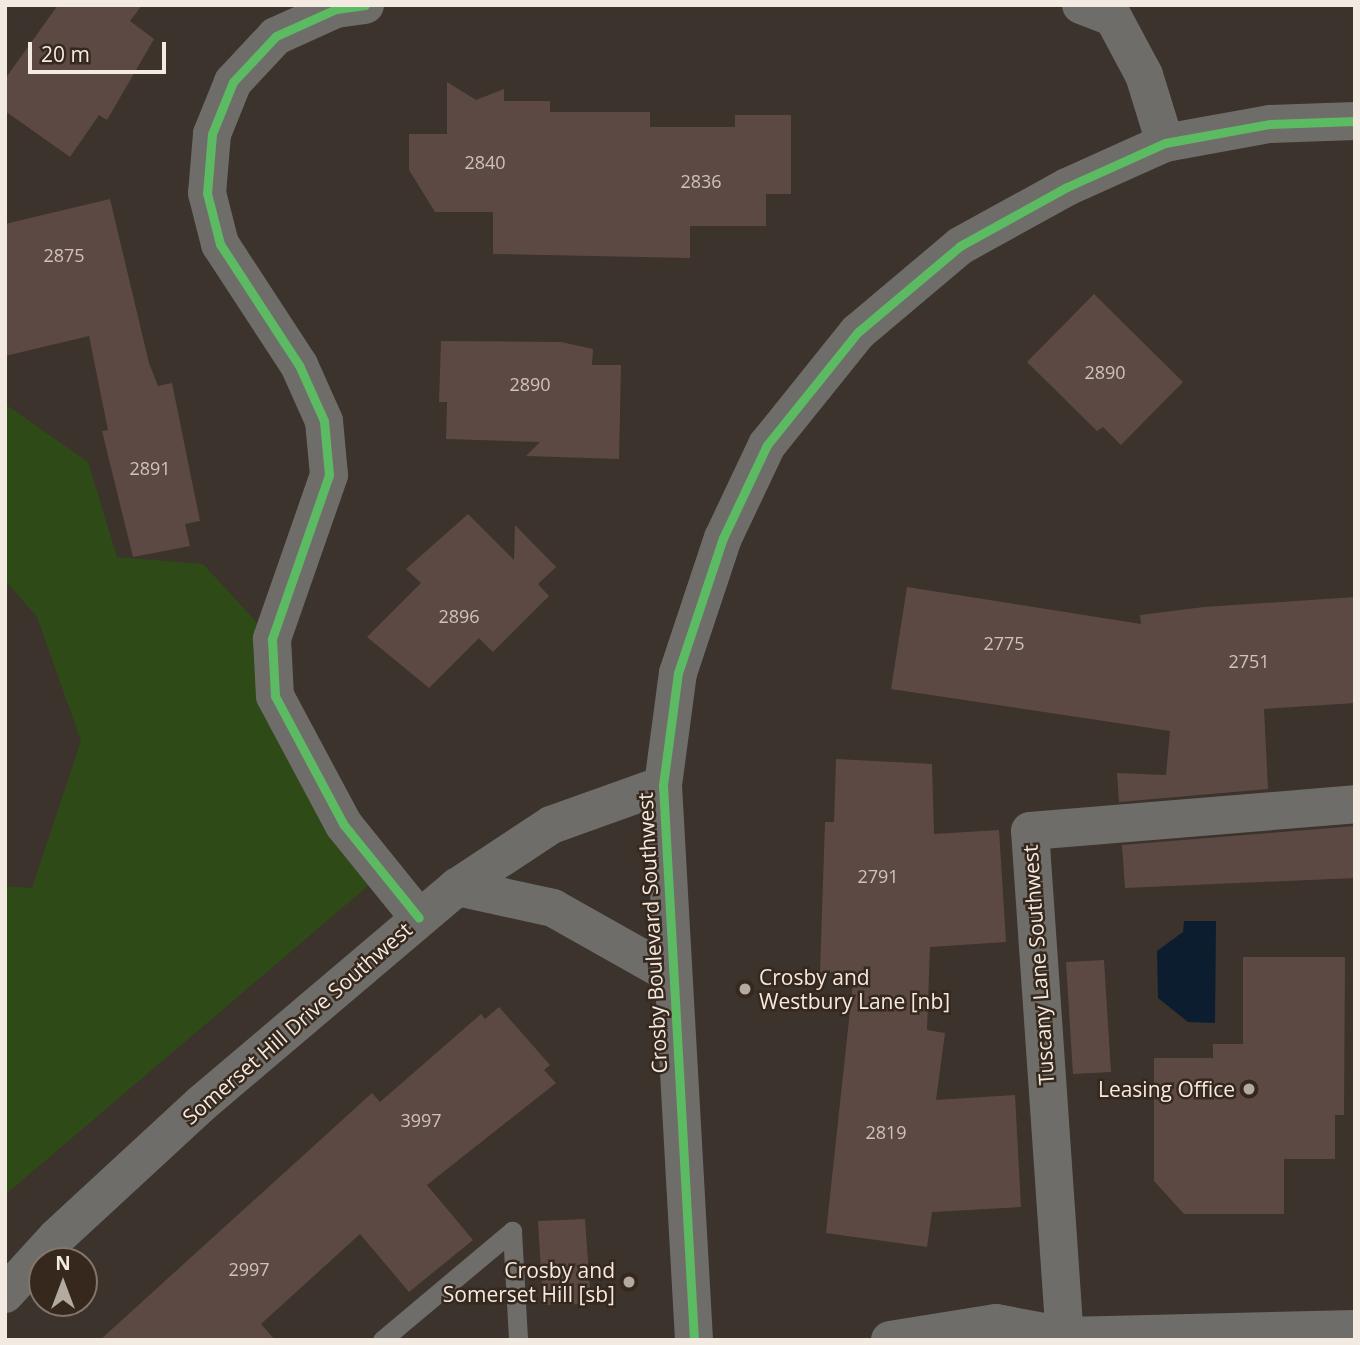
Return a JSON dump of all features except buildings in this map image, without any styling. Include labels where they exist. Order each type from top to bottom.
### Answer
[{"type":"street","points":[[365,5],[336,9],[276,36],[233,82],[212,134],[207,193],[220,244],[299,365],[324,421],[329,475],[271,639],[275,696],[345,825],[419,918]]},
{"type":"street","points":[[1081,5],[1113,17],[1144,75],[1165,143]]},
{"type":"street","name":"Crosby Boulevard Southwest","points":[[694,1340],[663,785],[678,673],[723,538],[767,444],[858,332],[960,246],[1067,187],[1165,143],[1270,124],[1355,121]]},
{"type":"street","name":"Somerset Hill Drive Southwest","points":[[5,1294],[57,1237],[201,1104],[457,887],[551,825],[663,785]]},
{"type":"street","name":"Tuscany Lane Southwest","points":[[1064,1339],[1030,831],[1355,804]]},
{"type":"street","points":[[457,887],[553,908],[672,975]]},
{"type":"street","points":[[890,1340],[996,1323],[1064,1339],[1355,1329]]},
{"type":"lane","points":[[382,1340],[512,1231],[518,1340]]},
{"type":"green space","points":[[5,404],[88,462],[117,557],[203,564],[272,639],[275,696],[382,874],[5,1195],[5,886],[32,888],[81,741],[37,617],[5,580]]},
{"type":"water","points":[[1184,921],[1216,921],[1215,1023],[1188,1022],[1158,998],[1157,951],[1183,932]]},
{"type":"cycle path","points":[[365,5],[336,9],[276,36],[233,82],[212,134],[207,193],[220,244],[299,365],[324,421],[329,475],[272,639],[275,696],[344,825],[419,918]]},
{"type":"cycle path","points":[[694,1340],[663,785],[678,673],[723,538],[767,445],[858,332],[960,246],[1067,187],[1165,143],[1270,124],[1355,121]]},
{"type":"place","name":"Crosby and Westbury Lane [nb]","points":[[745,989]]},
{"type":"place","name":"Leasing Office","points":[[1249,1089]]},
{"type":"place","name":"Crosby and Somerset Hill [sb]","points":[[629,1282]]}]
